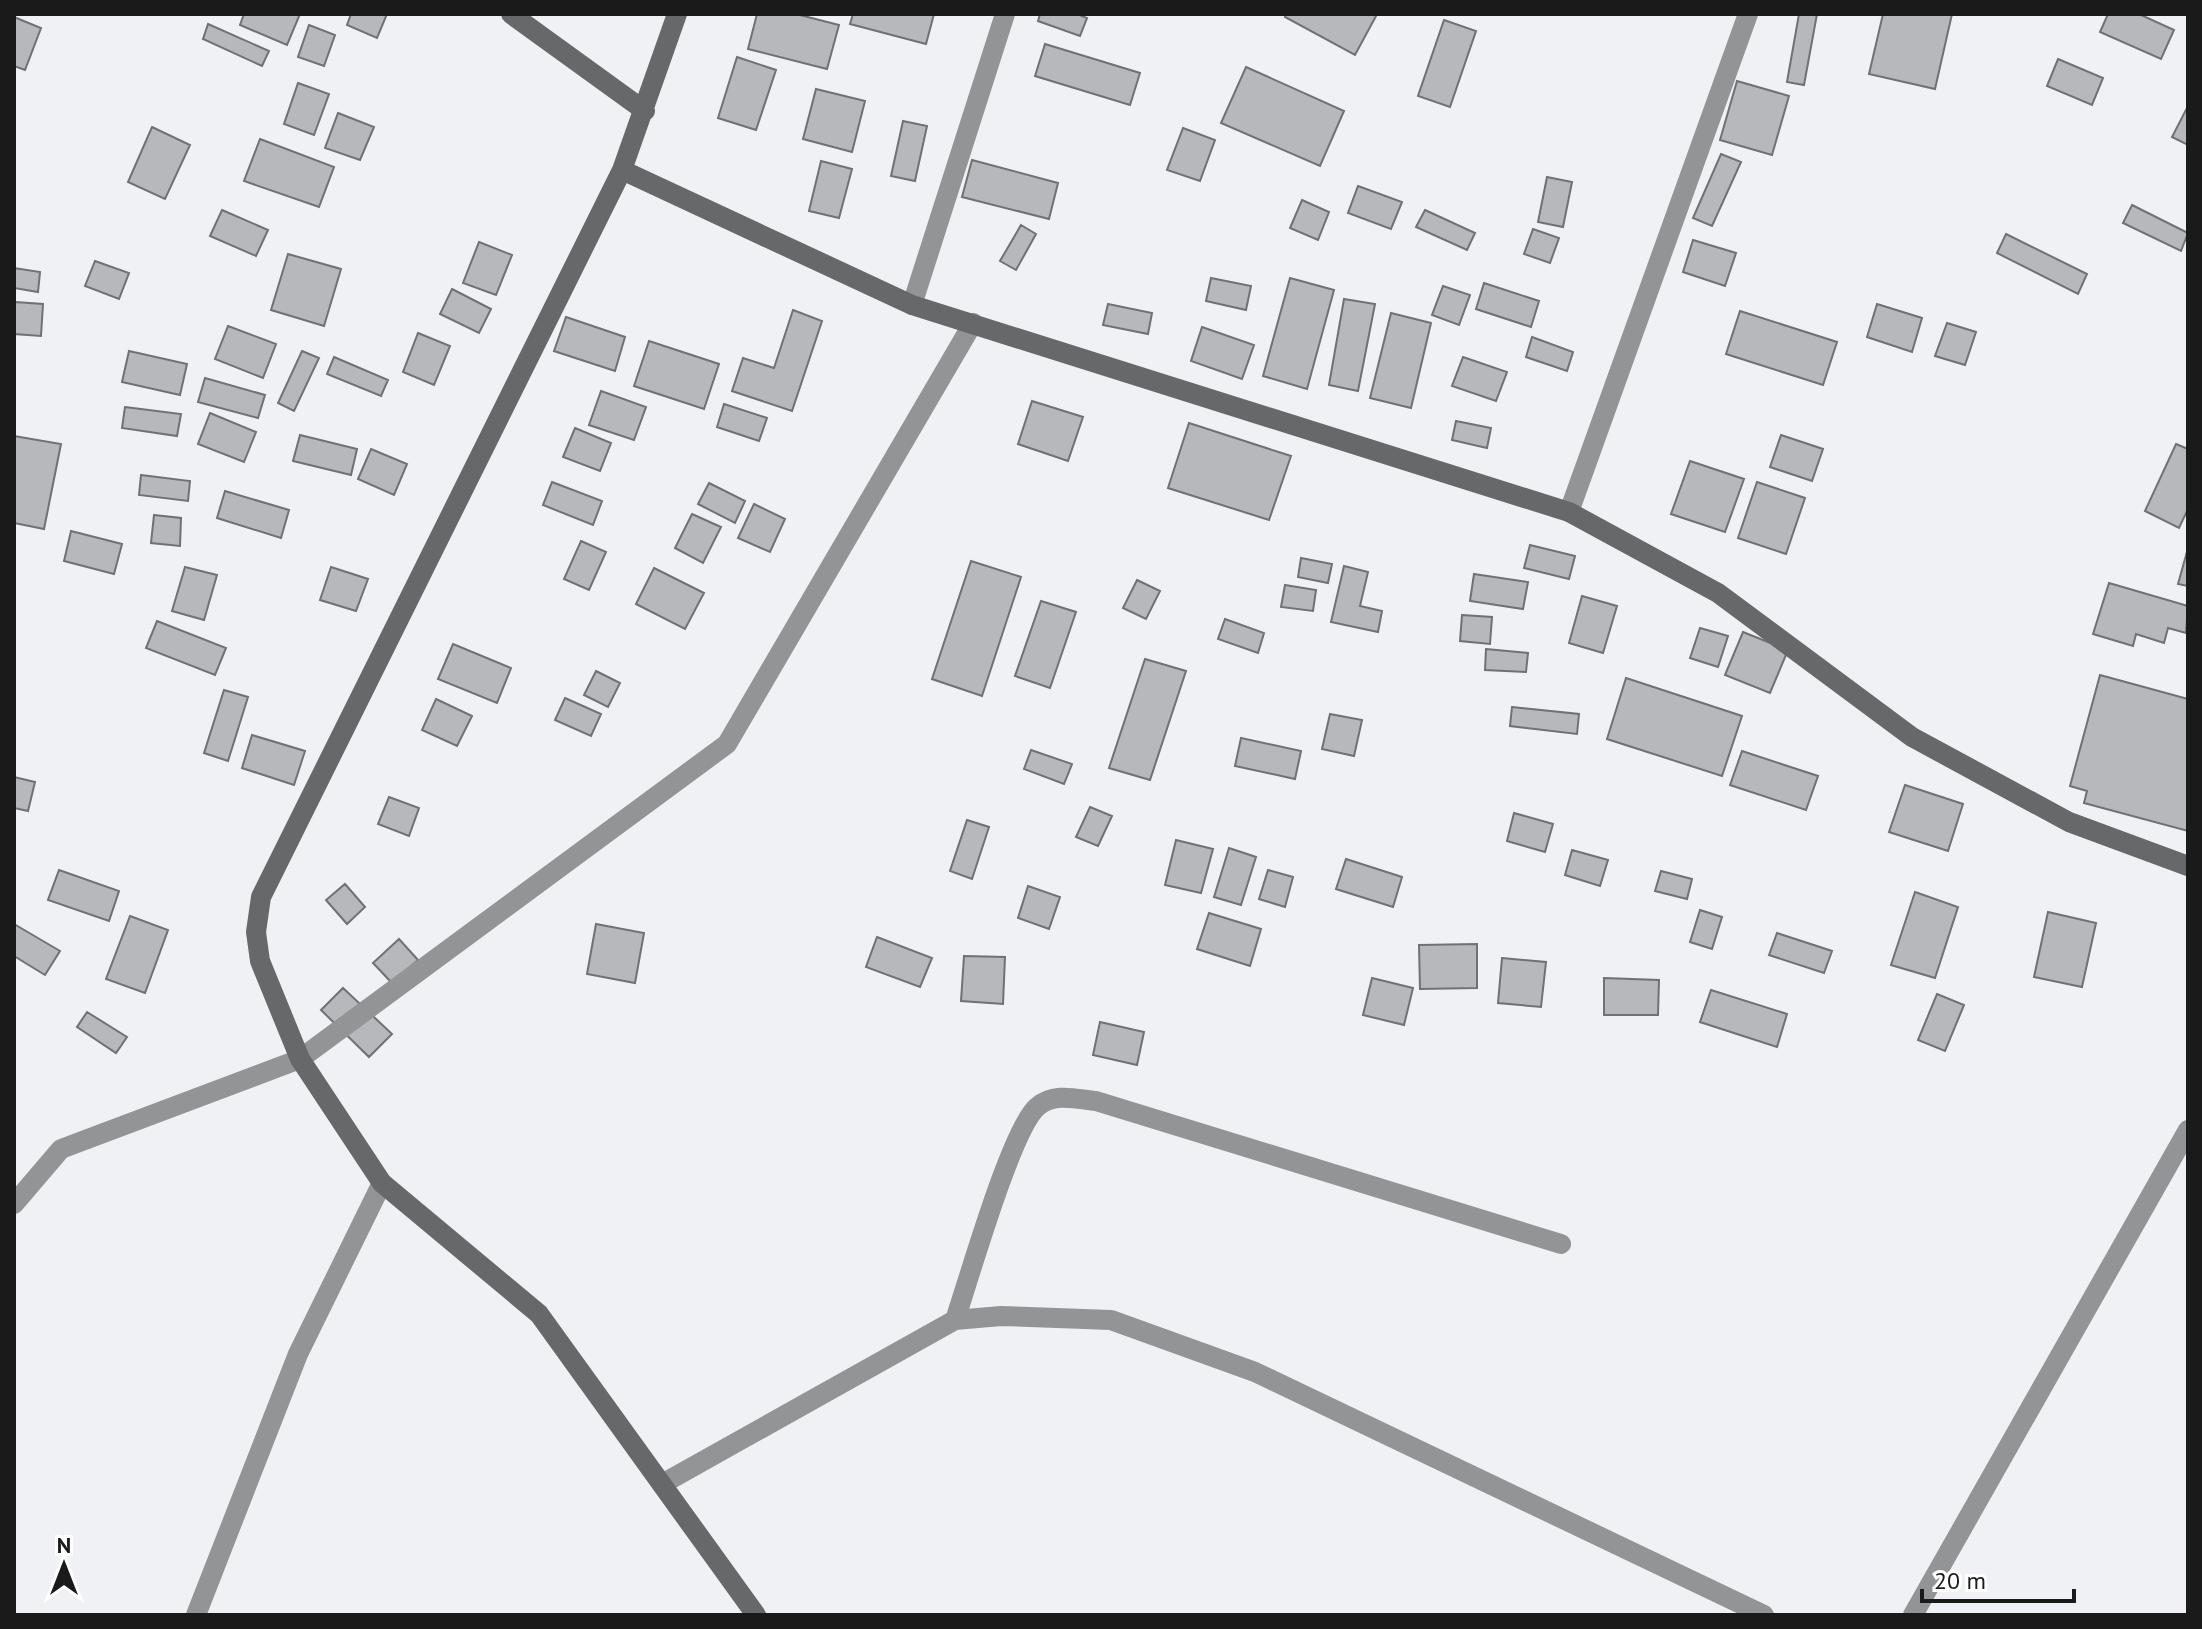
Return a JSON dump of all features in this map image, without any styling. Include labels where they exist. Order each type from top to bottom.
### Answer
[{"type":"street","points":[[511,14],[645,111]]},
{"type":"street","points":[[677,14],[622,170],[261,897],[256,932],[260,961],[300,1059],[382,1183],[539,1314],[756,1615]]},
{"type":"street","points":[[912,305],[1005,14]]},
{"type":"street","points":[[1569,512],[1748,14]]},
{"type":"street","points":[[622,170],[912,305],[1569,512],[1718,593],[1912,737],[2069,822],[2188,866]]},
{"type":"street","points":[[14,1204],[61,1149],[300,1059],[727,744],[973,323]]},
{"type":"street","points":[[955,1320],[1018,1134],[1037,1107],[1061,1096],[1096,1101],[1561,1244]]},
{"type":"street","points":[[1913,1615],[2188,1130]]},
{"type":"street","points":[[196,1615],[298,1354],[382,1183]]},
{"type":"street","points":[[662,1484],[955,1320],[1001,1316],[1111,1320],[1255,1372],[1764,1615]]},
{"type":"building","points":[[244,14],[300,14],[287,45],[240,25]]},
{"type":"building","points":[[351,14],[387,14],[377,38],[347,25]]},
{"type":"building","points":[[757,14],[796,14],[839,25],[827,69],[748,49]]},
{"type":"building","points":[[853,14],[934,14],[926,44],[850,24]]},
{"type":"building","points":[[1040,14],[1077,14],[1087,18],[1080,36],[1038,21]]},
{"type":"building","points":[[1286,14],[1376,16],[1355,55],[1285,17]]},
{"type":"building","points":[[1799,14],[1817,14],[1804,85],[1787,82]]},
{"type":"building","points":[[1883,14],[1952,14],[1935,89],[1869,74]]},
{"type":"building","points":[[2108,14],[2139,14],[2174,30],[2161,59],[2100,32]]},
{"type":"building","points":[[14,17],[41,28],[25,70],[14,66]]},
{"type":"building","points":[[1444,20],[1476,31],[1450,107],[1418,96]]},
{"type":"building","points":[[208,24],[269,51],[262,66],[203,39]]},
{"type":"building","points":[[309,25],[335,35],[324,66],[298,57]]},
{"type":"building","points":[[1045,44],[1140,73],[1130,105],[1035,76]]},
{"type":"building","points":[[737,57],[776,70],[756,130],[718,118]]},
{"type":"building","points":[[2058,59],[2103,78],[2092,105],[2047,86]]},
{"type":"building","points":[[1246,67],[1344,111],[1320,166],[1221,123]]},
{"type":"building","points":[[1737,81],[1789,96],[1772,155],[1720,140]]},
{"type":"building","points":[[298,83],[329,94],[314,135],[284,124]]},
{"type":"building","points":[[816,89],[865,101],[852,152],[803,139]]},
{"type":"building","points":[[2188,106],[2188,145],[2172,137]]},
{"type":"building","points":[[338,113],[374,127],[360,160],[325,148]]},
{"type":"building","points":[[903,121],[927,126],[915,181],[891,176]]},
{"type":"building","points":[[152,127],[190,145],[165,199],[128,182]]},
{"type":"building","points":[[1183,128],[1215,140],[1200,181],[1167,170]]},
{"type":"building","points":[[260,139],[334,167],[319,207],[244,181]]},
{"type":"building","points":[[1721,154],[1741,162],[1712,226],[1693,218]]},
{"type":"building","points":[[972,160],[1058,183],[1049,219],[962,197]]},
{"type":"building","points":[[821,161],[852,169],[839,218],[809,211]]},
{"type":"building","points":[[1547,177],[1572,182],[1563,227],[1538,222]]},
{"type":"building","points":[[1358,186],[1402,202],[1391,229],[1348,213]]},
{"type":"building","points":[[1302,200],[1329,212],[1318,240],[1290,228]]},
{"type":"building","points":[[2132,205],[2188,233],[2181,251],[2123,223]]},
{"type":"building","points":[[222,210],[268,230],[256,256],[210,236]]},
{"type":"building","points":[[1425,210],[1475,233],[1467,250],[1416,227]]},
{"type":"building","points":[[1021,225],[1036,234],[1016,270],[1000,261]]},
{"type":"building","points":[[1533,229],[1559,238],[1550,263],[1524,254]]},
{"type":"building","points":[[2006,234],[2087,274],[2078,294],[1997,253]]},
{"type":"building","points":[[1693,240],[1736,253],[1725,286],[1683,272]]},
{"type":"building","points":[[479,242],[512,255],[496,295],[463,283]]},
{"type":"building","points":[[288,254],[341,269],[324,326],[271,310]]},
{"type":"building","points":[[95,261],[129,273],[119,299],[85,286]]},
{"type":"building","points":[[14,268],[40,272],[38,292],[14,288]]},
{"type":"building","points":[[1211,278],[1251,286],[1246,310],[1206,301]]},
{"type":"building","points":[[1290,278],[1334,290],[1307,389],[1263,376]]},
{"type":"building","points":[[1484,283],[1539,301],[1531,327],[1476,309]]},
{"type":"building","points":[[1443,286],[1470,295],[1459,325],[1432,315]]},
{"type":"building","points":[[452,289],[491,309],[479,333],[440,314]]},
{"type":"building","points":[[1344,299],[1375,304],[1358,391],[1329,385]]},
{"type":"building","points":[[15,302],[43,304],[41,336],[14,334]]},
{"type":"building","points":[[1108,304],[1152,313],[1148,334],[1103,325]]},
{"type":"building","points":[[1877,304],[1922,318],[1912,352],[1867,337]]},
{"type":"building","points":[[793,310],[822,321],[792,411],[732,391],[743,358],[774,368]]},
{"type":"building","points":[[1740,311],[1837,342],[1823,385],[1726,354]]},
{"type":"building","points":[[1391,313],[1431,323],[1411,408],[1370,398]]},
{"type":"building","points":[[566,317],[625,337],[615,371],[554,351]]},
{"type":"building","points":[[1947,323],[1976,332],[1965,365],[1935,356]]},
{"type":"building","points":[[228,326],[276,344],[263,378],[215,359]]},
{"type":"building","points":[[1202,327],[1254,345],[1242,379],[1191,361]]},
{"type":"building","points":[[418,333],[450,346],[434,385],[403,372]]},
{"type":"building","points":[[1532,337],[1573,352],[1567,371],[1526,357]]},
{"type":"building","points":[[649,341],[719,364],[704,409],[634,386]]},
{"type":"building","points":[[129,351],[187,364],[180,395],[122,382]]},
{"type":"building","points":[[302,351],[319,358],[294,411],[278,403]]},
{"type":"building","points":[[334,357],[388,380],[381,396],[327,374]]},
{"type":"building","points":[[1463,357],[1507,372],[1496,401],[1452,386]]},
{"type":"building","points":[[205,378],[265,395],[258,418],[198,402]]},
{"type":"building","points":[[601,391],[646,407],[634,440],[589,425]]},
{"type":"building","points":[[1032,401],[1083,417],[1068,461],[1018,444]]},
{"type":"building","points":[[724,404],[767,418],[759,441],[717,427]]},
{"type":"building","points":[[125,407],[181,414],[177,436],[122,428]]},
{"type":"building","points":[[210,413],[256,432],[244,462],[198,444]]},
{"type":"building","points":[[1456,421],[1491,428],[1487,448],[1452,440]]},
{"type":"building","points":[[1189,423],[1291,456],[1269,520],[1168,488]]},
{"type":"building","points":[[575,428],[611,443],[600,471],[563,457]]},
{"type":"building","points":[[300,435],[357,449],[351,475],[293,461]]},
{"type":"building","points":[[1781,435],[1823,449],[1812,481],[1770,467]]},
{"type":"building","points":[[14,436],[61,444],[44,529],[14,523]]},
{"type":"building","points":[[2176,444],[2188,449],[2188,509],[2179,528],[2145,511]]},
{"type":"building","points":[[371,449],[407,464],[394,495],[358,479]]},
{"type":"building","points":[[1690,461],[1744,479],[1725,532],[1671,514]]},
{"type":"building","points":[[141,475],[190,481],[188,501],[139,495]]},
{"type":"building","points":[[552,482],[602,501],[593,525],[543,505]]},
{"type":"building","points":[[1757,482],[1805,498],[1786,554],[1738,538]]},
{"type":"building","points":[[709,483],[745,501],[735,523],[698,504]]},
{"type":"building","points":[[225,491],[289,510],[281,538],[217,518]]},
{"type":"building","points":[[754,504],[785,519],[770,552],[738,538]]},
{"type":"building","points":[[692,514],[721,527],[703,563],[675,548]]},
{"type":"building","points":[[154,515],[181,518],[180,546],[151,543]]},
{"type":"building","points":[[71,531],[122,544],[114,574],[64,561]]},
{"type":"building","points":[[581,541],[606,552],[589,590],[564,579]]},
{"type":"building","points":[[1530,545],[1575,556],[1569,579],[1524,568]]},
{"type":"building","points":[[2188,548],[2188,586],[2178,584]]},
{"type":"building","points":[[1301,558],[1332,564],[1328,583],[1298,577]]},
{"type":"building","points":[[971,561],[1021,577],[982,696],[932,679]]},
{"type":"building","points":[[1344,566],[1368,572],[1360,606],[1382,611],[1378,632],[1331,622]]},
{"type":"building","points":[[185,567],[217,575],[204,620],[172,611]]},
{"type":"building","points":[[331,567],[368,579],[356,611],[320,600]]},
{"type":"building","points":[[654,568],[704,593],[685,629],[636,604]]},
{"type":"building","points":[[1474,574],[1528,582],[1523,609],[1470,601]]},
{"type":"building","points":[[1137,580],[1160,591],[1146,619],[1123,608]]},
{"type":"building","points":[[2109,583],[2188,606],[2186,633],[2168,628],[2164,643],[2136,634],[2133,646],[2093,634]]},
{"type":"building","points":[[1285,585],[1316,590],[1313,611],[1281,607]]},
{"type":"building","points":[[1582,596],[1617,606],[1603,653],[1569,643]]},
{"type":"building","points":[[1041,601],[1076,612],[1050,688],[1015,676]]},
{"type":"building","points":[[1462,615],[1492,617],[1490,644],[1460,641]]},
{"type":"building","points":[[1225,619],[1264,633],[1258,653],[1218,639]]},
{"type":"building","points":[[157,621],[226,648],[215,675],[146,648]]},
{"type":"building","points":[[1700,628],[1728,636],[1718,667],[1690,658]]},
{"type":"building","points":[[1743,632],[1788,650],[1770,693],[1725,675]]},
{"type":"building","points":[[453,644],[511,668],[497,703],[438,679]]},
{"type":"building","points":[[1486,649],[1528,653],[1526,672],[1485,670]]},
{"type":"building","points":[[1145,659],[1186,671],[1150,780],[1109,768]]},
{"type":"building","points":[[596,671],[620,683],[608,707],[584,695]]},
{"type":"building","points":[[2100,675],[2188,699],[2188,831],[2084,803],[2087,791],[2070,786]]},
{"type":"building","points":[[1626,678],[1742,716],[1722,776],[1607,739]]},
{"type":"building","points":[[224,690],[248,697],[228,761],[204,753]]},
{"type":"building","points":[[565,698],[601,714],[591,736],[555,720]]},
{"type":"building","points":[[436,699],[472,716],[457,746],[422,730]]},
{"type":"building","points":[[1512,707],[1579,714],[1577,734],[1510,726]]},
{"type":"building","points":[[1330,714],[1362,720],[1354,756],[1322,749]]},
{"type":"building","points":[[252,735],[305,751],[294,785],[242,768]]},
{"type":"building","points":[[1241,738],[1301,751],[1295,779],[1235,766]]},
{"type":"building","points":[[1031,750],[1072,764],[1064,784],[1024,769]]},
{"type":"building","points":[[1742,751],[1818,776],[1806,810],[1730,785]]},
{"type":"building","points":[[14,777],[35,782],[28,811],[14,808]]},
{"type":"building","points":[[1905,785],[1963,804],[1948,851],[1889,832]]},
{"type":"building","points":[[389,797],[419,808],[409,836],[378,824]]},
{"type":"building","points":[[1090,807],[1112,816],[1098,846],[1076,837]]},
{"type":"building","points":[[1514,813],[1553,824],[1545,852],[1507,841]]},
{"type":"building","points":[[967,820],[989,827],[972,879],[950,871]]},
{"type":"building","points":[[1176,840],[1213,849],[1201,893],[1165,885]]},
{"type":"building","points":[[1229,848],[1256,857],[1241,905],[1214,897]]},
{"type":"building","points":[[1572,850],[1608,860],[1600,886],[1565,875]]},
{"type":"building","points":[[1346,859],[1402,877],[1393,907],[1336,889]]},
{"type":"building","points":[[59,870],[119,891],[109,921],[48,900]]},
{"type":"building","points":[[1268,870],[1293,877],[1285,907],[1259,899]]},
{"type":"building","points":[[1661,871],[1692,879],[1687,899],[1655,891]]},
{"type":"building","points":[[345,884],[365,907],[347,924],[326,900]]},
{"type":"building","points":[[1028,886],[1060,897],[1049,929],[1018,918]]},
{"type":"building","points":[[1915,892],[1958,907],[1935,978],[1891,965]]},
{"type":"building","points":[[1700,910],[1722,917],[1712,949],[1690,942]]},
{"type":"building","points":[[2048,912],[2096,923],[2082,987],[2034,977]]},
{"type":"building","points":[[1209,913],[1261,929],[1250,966],[1197,949]]},
{"type":"building","points":[[130,916],[168,930],[145,993],[106,979]]},
{"type":"building","points":[[14,924],[60,951],[45,975],[14,956]]},
{"type":"building","points":[[596,924],[644,933],[635,983],[587,974]]},
{"type":"building","points":[[1777,933],[1832,951],[1824,973],[1769,955]]},
{"type":"building","points":[[877,937],[932,958],[920,987],[866,967]]},
{"type":"building","points":[[399,939],[418,960],[392,983],[373,963]]},
{"type":"building","points":[[1477,944],[1477,988],[1420,989],[1419,945]]},
{"type":"building","points":[[964,956],[1005,957],[1003,1004],[961,1001]]},
{"type":"building","points":[[1502,958],[1546,962],[1541,1007],[1498,1003]]},
{"type":"building","points":[[1372,978],[1413,988],[1404,1025],[1363,1015]]},
{"type":"building","points":[[1604,978],[1659,980],[1658,1015],[1604,1015]]},
{"type":"building","points":[[343,988],[392,1034],[369,1057],[321,1010]]},
{"type":"building","points":[[1711,990],[1787,1014],[1777,1047],[1700,1022]]},
{"type":"building","points":[[1937,994],[1964,1005],[1945,1051],[1918,1040]]},
{"type":"building","points":[[87,1012],[127,1037],[116,1053],[77,1027]]},
{"type":"building","points":[[1100,1022],[1144,1032],[1137,1065],[1093,1055]]}]
